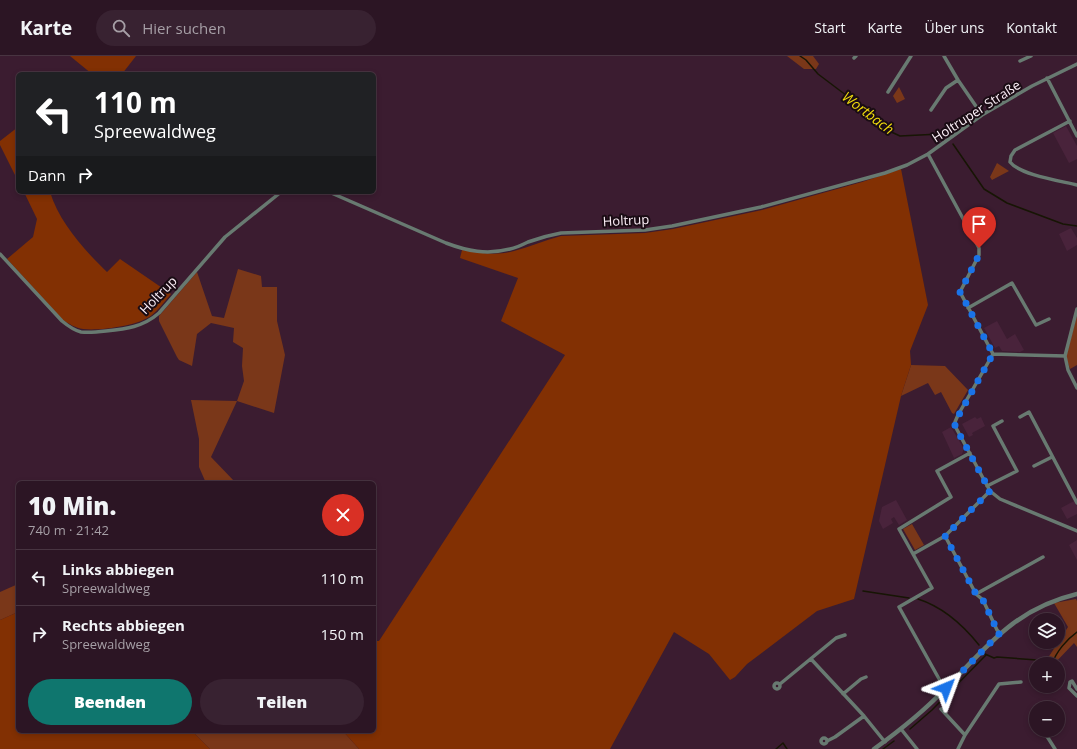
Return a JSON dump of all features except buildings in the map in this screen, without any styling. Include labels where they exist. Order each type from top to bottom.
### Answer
[{"type":"street","points":[[888,92],[911,56]]},
{"type":"street","points":[[944,56],[982,116]]},
{"type":"street","points":[[1020,61],[1031,56]]},
{"type":"street","name":"Holtruper Straße","points":[[928,154],[982,116],[1032,86],[1077,64]]},
{"type":"street","points":[[1047,78],[1077,136]]},
{"type":"street","points":[[931,110],[946,88],[958,80]]},
{"type":"street","points":[[1070,120],[1015,150],[1011,156],[1010,162],[1015,167],[1044,178],[1077,185]]},
{"type":"street","points":[[928,154],[979,248],[979,255],[960,290],[961,295],[993,354]]},
{"type":"street","name":"Holtrup","points":[[334,194],[462,249],[480,252],[495,252],[511,249],[561,233],[645,230],[672,226],[761,207],[885,173],[928,154]]},
{"type":"street","name":"Holtrup","points":[[0,254],[62,321],[72,329],[89,333],[129,329],[147,322],[158,313],[225,237],[279,194]]},
{"type":"street","points":[[968,308],[1012,283],[1036,325],[1049,319]]},
{"type":"street","points":[[1077,309],[1065,356],[1065,362],[1077,388]]},
{"type":"street","points":[[993,354],[1065,356]]},
{"type":"street","points":[[993,354],[955,422],[955,426],[990,491],[1000,499],[1077,531]]},
{"type":"street","points":[[1020,417],[1029,412],[1077,503]]},
{"type":"street","points":[[988,486],[1017,470],[993,426],[1002,421]]},
{"type":"street","points":[[946,688],[942,684],[899,607],[932,588],[899,529],[951,498],[937,471],[970,453]]},
{"type":"street","points":[[1034,466],[1052,457]]},
{"type":"street","points":[[913,554],[945,536],[990,491]]},
{"type":"street","points":[[945,536],[976,594],[983,600],[997,630],[1000,633]]},
{"type":"street","points":[[976,594],[1043,557]]},
{"type":"street","points":[[874,749],[885,742],[928,706],[1000,633],[1032,610],[1077,594]]},
{"type":"street","points":[[780,684],[836,638],[845,635]]},
{"type":"street","points":[[811,659],[864,716],[885,742]]},
{"type":"street","points":[[843,694],[861,679],[866,677]]},
{"type":"street","points":[[1077,689],[1072,681],[1070,682],[1068,688],[1077,696]]},
{"type":"street","points":[[958,749],[965,735],[999,684],[1021,682]]},
{"type":"street","points":[[941,709],[965,735]]},
{"type":"street","points":[[827,741],[864,716]]},
{"type":"street","points":[[901,729],[917,749]]},
{"type":"street","points":[[1047,737],[1055,749]]},
{"type":"shaded area","points":[[70,56],[136,56],[124,72],[90,72]]},
{"type":"shaded area","points":[[787,56],[813,56],[819,64],[816,69],[804,69]]},
{"type":"shaded area","points":[[899,87],[905,99],[897,103],[893,96]]},
{"type":"shaded area","points":[[1066,126],[1077,146],[1077,159],[1069,163],[1053,133]]},
{"type":"shaded area","points":[[16,129],[16,177],[0,145],[0,141]]},
{"type":"shaded area","points":[[997,163],[1009,171],[992,180],[990,177]]},
{"type":"shaded area","points":[[901,169],[928,305],[910,351],[911,365],[901,396],[854,599],[817,611],[747,664],[735,677],[730,680],[709,654],[674,632],[610,749],[359,749],[345,733],[376,733],[376,641],[379,641],[565,355],[501,321],[518,278],[460,258],[462,250],[494,254],[508,253],[561,236],[645,233],[673,229],[762,210],[862,182]]},
{"type":"shaded area","points":[[25,194],[51,194],[66,225],[90,255],[107,272],[120,259],[171,294],[160,308],[152,315],[146,319],[129,325],[99,329],[83,329],[73,326],[63,320],[7,259],[33,237],[37,219]]},
{"type":"shaded area","points":[[1071,228],[1077,238],[1077,245],[1067,251],[1059,234]]},
{"type":"shaded area","points":[[238,269],[261,276],[262,287],[277,287],[277,321],[285,355],[274,413],[237,401],[244,381],[242,366],[243,348],[233,342],[234,328],[211,323],[197,334],[192,366],[179,360],[159,321],[159,316],[197,272],[212,316],[224,318]]},
{"type":"shaded area","points":[[1077,315],[1077,365],[1070,369],[1066,357]]},
{"type":"shaded area","points":[[997,321],[1007,339],[1015,334],[1024,350],[1020,352],[1002,351],[999,346],[995,348],[984,328]]},
{"type":"shaded area","points":[[911,365],[945,366],[968,390],[954,414],[952,413],[941,392],[935,395],[928,383],[901,396]]},
{"type":"shaded area","points":[[191,400],[237,401],[211,457],[234,481],[205,481],[199,467],[199,439]]},
{"type":"shaded area","points":[[975,417],[977,419],[981,417],[985,426],[972,433],[973,435],[969,437],[962,424]]},
{"type":"shaded area","points":[[951,427],[964,449],[962,454],[954,458],[942,432]]},
{"type":"shaded area","points":[[896,500],[907,520],[899,525],[894,517],[891,519],[893,523],[883,529],[879,521],[882,507]]},
{"type":"shaded area","points":[[1074,501],[1077,506],[1077,514],[1067,519],[1061,508]]},
{"type":"shaded area","points":[[912,524],[924,545],[915,550],[903,529]]},
{"type":"shaded area","points":[[1077,540],[1077,560],[1069,545]]},
{"type":"shaded area","points":[[16,585],[16,613],[0,620],[0,592]]},
{"type":"shaded area","points":[[1076,599],[1077,601],[1077,647],[1074,643],[1061,657],[1049,657],[1054,649],[1065,649],[1065,632],[1068,627],[1065,622],[1065,613],[1060,613],[1054,603]]},
{"type":"shaded area","points":[[16,613],[16,733],[194,733],[210,749],[0,749],[0,620]]},
{"type":"shaded area","points":[[194,733],[345,733],[359,749],[210,749]]},
{"type":"waterway","name":"Wortbach","points":[[800,56],[806,60],[818,74],[859,105],[887,130],[900,136],[949,135]]},
{"type":"waterway","name":"Wortbach","points":[[953,144],[984,189],[1007,203],[1063,224],[1077,226]]},
{"type":"waterway","points":[[863,591],[909,598]]},
{"type":"waterway","points":[[918,599],[936,607],[952,618],[966,630],[979,645]]},
{"type":"waterway","points":[[1055,657],[1069,638],[1077,632]]},
{"type":"waterway","points":[[985,654],[994,658],[1029,659]]},
{"type":"waterway","points":[[910,729],[932,710],[986,655]]},
{"type":"waterway","points":[[883,749],[894,741]]},
{"type":"waterway","points":[[776,749],[783,743],[787,749]]},
{"type":"route","points":[[946,688],[1000,633],[997,630],[983,600],[976,594],[945,536],[990,491],[955,426],[958,415],[993,354],[960,292],[979,255],[979,248]]}]
